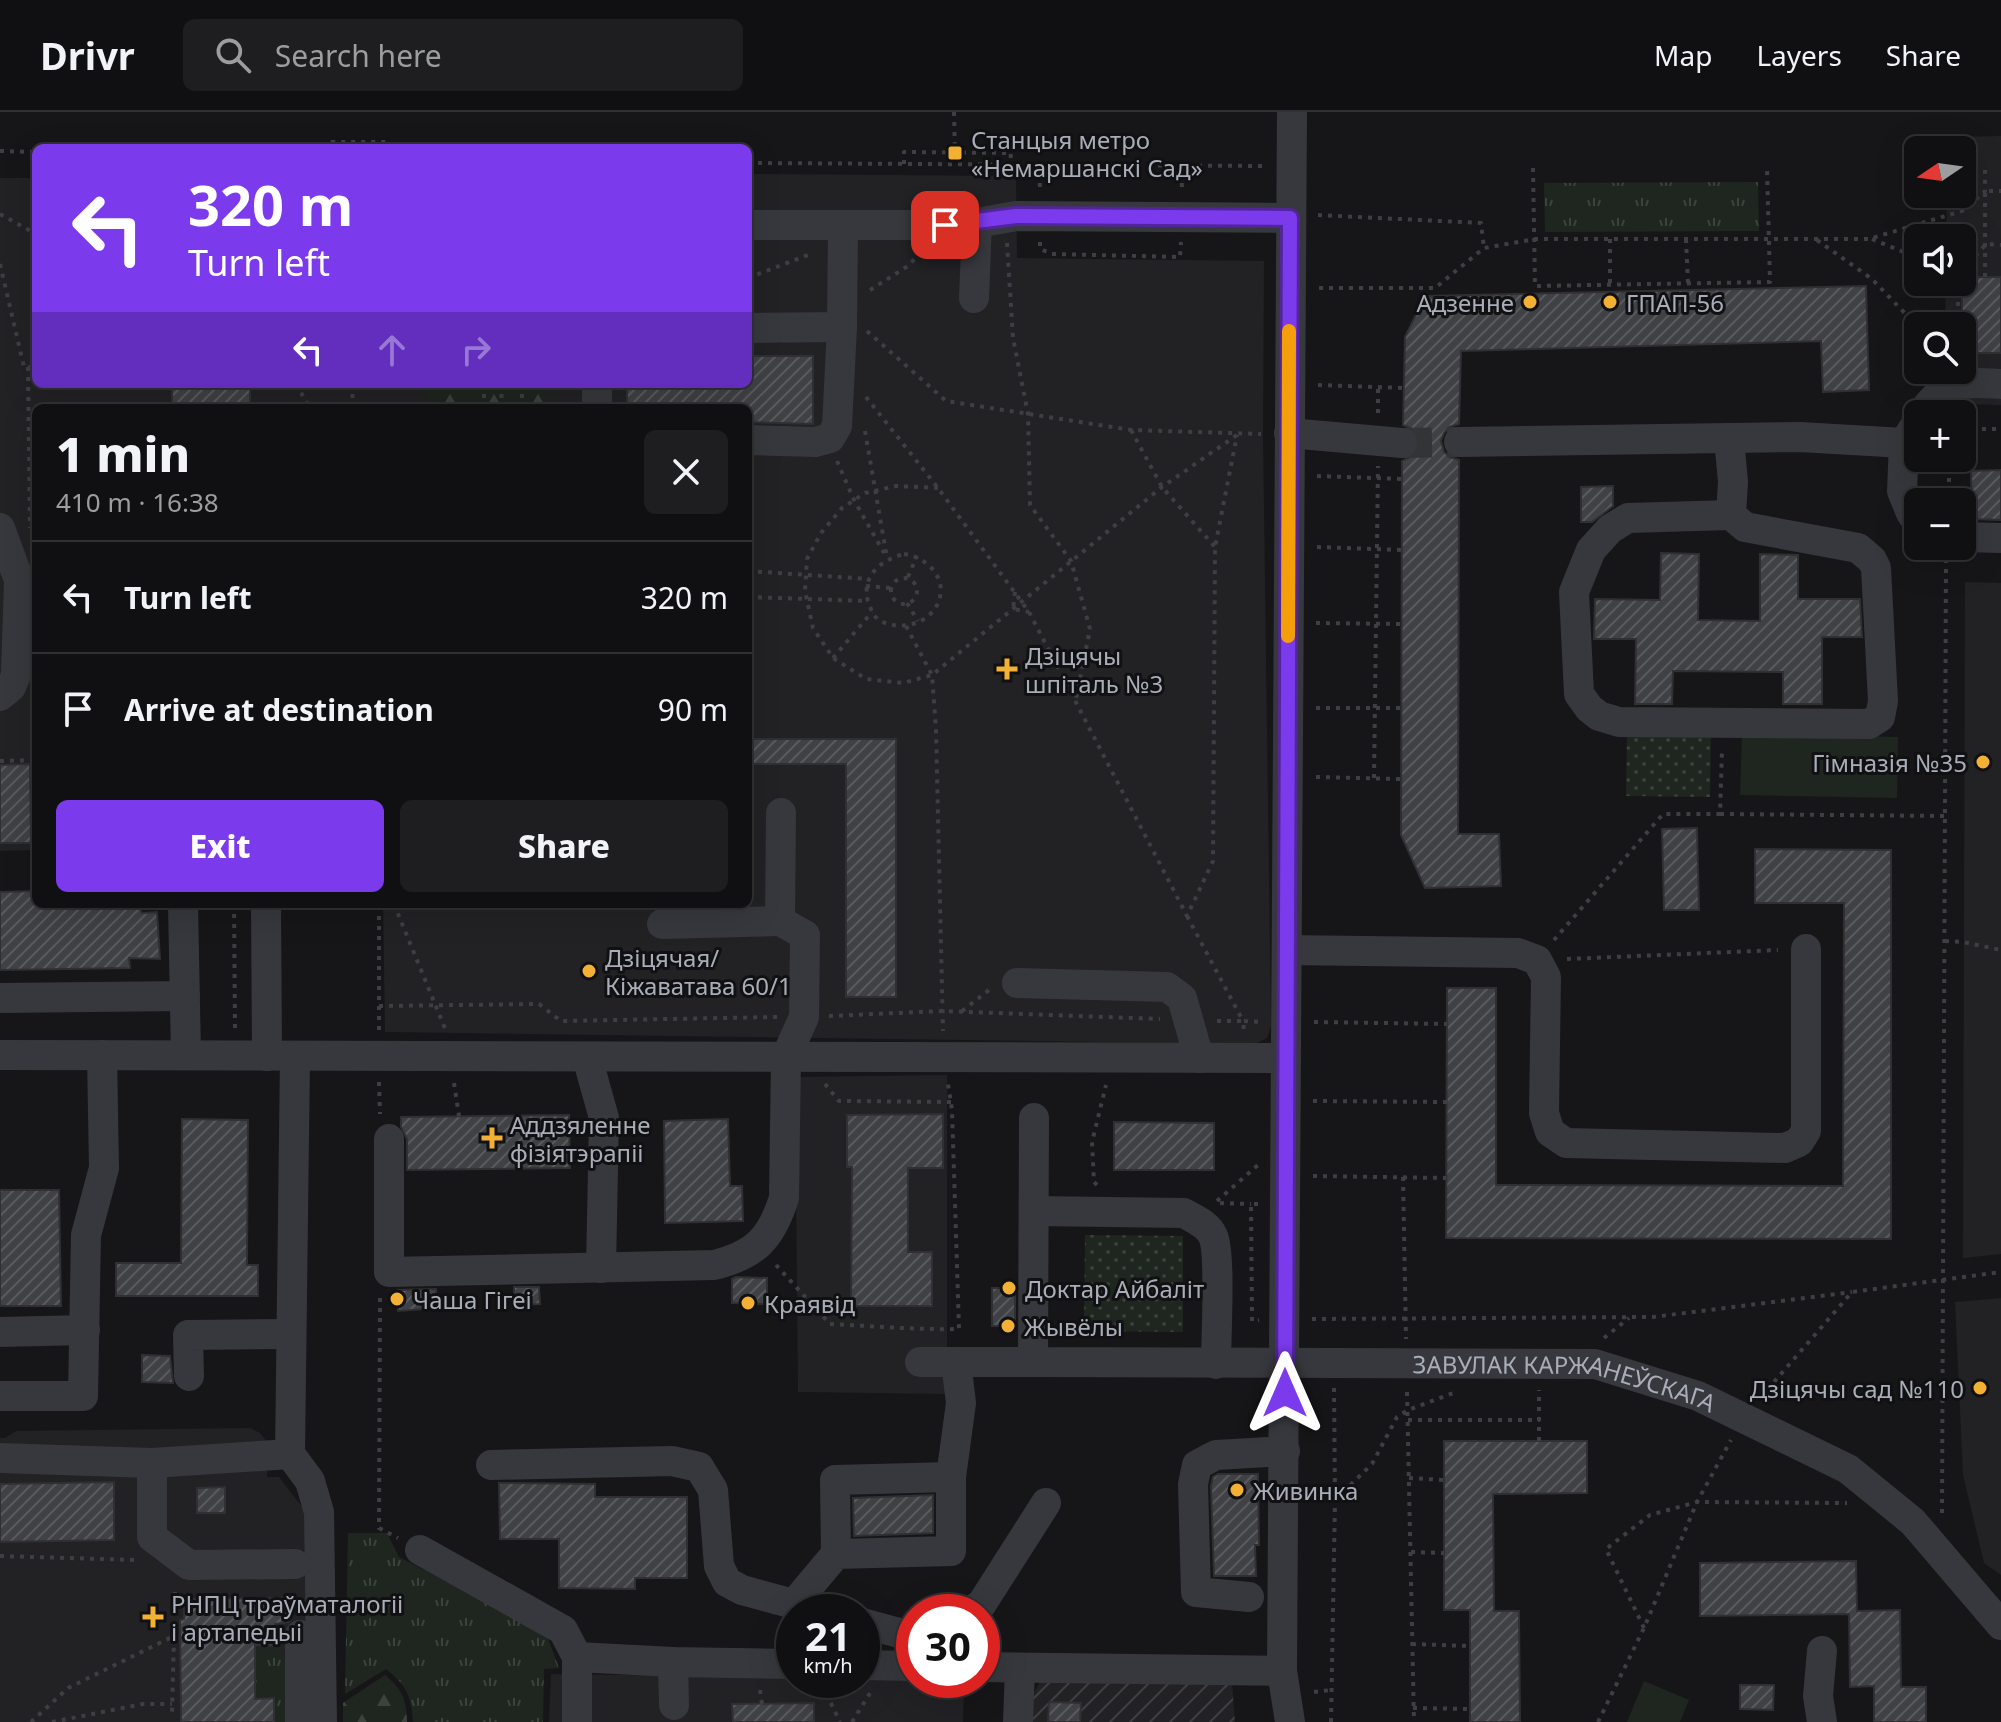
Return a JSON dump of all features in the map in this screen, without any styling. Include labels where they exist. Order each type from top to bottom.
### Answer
[{"type":"street","points":[[1290,1722],[1282,1671],[1289,433],[1304,216],[1292,112]]},
{"type":"street","points":[[752,225],[945,225],[1016,216],[1304,216]]},
{"type":"street","points":[[974,298],[977,223]]},
{"type":"street","points":[[752,440],[815,442],[830,438],[837,426],[849,324],[843,226]]},
{"type":"street","points":[[752,328],[849,324]]},
{"type":"street","points":[[1932,400],[1936,394],[1954,384],[2001,384]]},
{"type":"street","points":[[1459,442],[1800,437],[1904,432]]},
{"type":"street","points":[[1289,433],[1390,442]]},
{"type":"street","points":[[1729,438],[1733,482],[1731,515]]},
{"type":"street","points":[[1904,496],[1905,472]]},
{"type":"street","points":[[1731,515],[1745,527],[1858,548],[1872,560],[1876,568],[1883,701],[1880,717],[1869,724],[1619,722],[1599,716],[1589,708],[1579,694],[1574,592],[1591,550],[1610,529],[1628,518],[1731,515]]},
{"type":"street","points":[[0,528],[19,580],[26,635],[11,687],[0,696]]},
{"type":"street","points":[[1976,537],[2001,538]]},
{"type":"street","points":[[780,921],[781,813]]},
{"type":"street","points":[[183,908],[186,1055]]},
{"type":"street","points":[[266,908],[281,1056],[291,1334],[290,1454],[310,1481],[319,1512],[322,1722]]},
{"type":"street","points":[[389,1139],[389,1272],[714,1265],[746,1256],[759,1245],[778,1219],[784,1198],[795,1057],[804,1017],[805,935],[780,921],[662,924]]},
{"type":"street","points":[[1287,950],[1518,953],[1537,960],[1546,977],[1544,1113],[1550,1132],[1566,1143],[1785,1148],[1799,1142],[1806,1131],[1806,949]]},
{"type":"street","points":[[1006,984],[1167,987],[1182,998],[1199,1058]]},
{"type":"street","points":[[0,998],[185,996]]},
{"type":"street","points":[[0,1055],[1286,1058]]},
{"type":"street","points":[[0,1396],[83,1396],[86,1235],[104,1168],[102,1055]]},
{"type":"street","points":[[587,1057],[604,1118],[601,1268]]},
{"type":"street","points":[[1033,1362],[1034,1118]]},
{"type":"street","points":[[1034,1211],[1184,1213],[1203,1224],[1213,1237],[1216,1257],[1216,1364]]},
{"type":"street","points":[[0,1332],[85,1330]]},
{"type":"street","points":[[189,1376],[188,1335],[291,1334]]},
{"type":"street","name":"ЗАВУЛАК КАРЖАНЕЎСКАГА","points":[[920,1362],[1595,1364],[1698,1396],[1848,1469],[1913,1522],[2001,1625]]},
{"type":"street","points":[[836,1554],[951,1551],[951,1477],[961,1403],[956,1362]]},
{"type":"street","points":[[1249,1597],[1196,1592],[1193,1484],[1197,1465],[1216,1455],[1285,1451]]},
{"type":"street","points":[[0,1458],[152,1463],[290,1454]]},
{"type":"street","points":[[491,1465],[672,1461],[699,1467],[713,1490],[719,1566],[727,1582],[742,1590],[776,1599]]},
{"type":"street","points":[[152,1463],[152,1537],[189,1565],[295,1564]]},
{"type":"street","points":[[815,1594],[836,1554],[835,1480],[951,1477]]},
{"type":"street","points":[[988,1594],[1046,1503]]},
{"type":"street","points":[[420,1550],[563,1630],[577,1657],[577,1722]]},
{"type":"street","points":[[300,1635],[300,1722]]},
{"type":"street","points":[[1822,1651],[1818,1696],[1822,1722]]},
{"type":"street","points":[[577,1657],[776,1664]]},
{"type":"street","points":[[673,1662],[674,1705]]},
{"type":"street","points":[[1000,1666],[1282,1671]]},
{"type":"street","points":[[1000,1680],[1018,1722]]},
{"type":"path","points":[[954,112],[955,153]]},
{"type":"path","points":[[329,144],[387,142]]},
{"type":"path","points":[[587,144],[643,144]]},
{"type":"path","points":[[0,151],[32,152]]},
{"type":"path","points":[[904,165],[904,152],[1011,153],[1010,164]]},
{"type":"path","points":[[752,163],[1262,165]]},
{"type":"path","points":[[1039,163],[1040,183]]},
{"type":"path","points":[[1533,168],[1535,286],[1770,282],[1767,169]]},
{"type":"path","points":[[1985,170],[1985,277]]},
{"type":"path","points":[[1318,288],[1435,288],[1484,248],[1535,239],[1869,239],[1962,211],[1985,191],[2001,191]]},
{"type":"path","points":[[0,214],[32,232]]},
{"type":"path","points":[[1016,216],[1006,231],[1013,338],[1028,414],[1030,505],[1071,561],[1090,629],[1076,702]]},
{"type":"path","points":[[1304,216],[1481,223],[1484,248]]},
{"type":"path","points":[[869,291],[908,266],[945,225]]},
{"type":"path","points":[[752,276],[827,248],[843,226]]},
{"type":"path","points":[[1610,239],[1610,285]]},
{"type":"path","points":[[1686,239],[1688,284]]},
{"type":"path","points":[[1814,239],[1872,279],[1904,312]]},
{"type":"path","points":[[1869,239],[1904,253]]},
{"type":"path","points":[[1986,244],[2001,245]]},
{"type":"path","points":[[1976,255],[1986,244]]},
{"type":"path","points":[[0,264],[24,367],[32,367]]},
{"type":"path","points":[[849,324],[946,401],[1131,430],[1237,435]]},
{"type":"path","points":[[1317,385],[1404,388]]},
{"type":"path","points":[[857,386],[1016,590],[1029,612],[1243,1021],[1247,1058]]},
{"type":"path","points":[[1374,778],[1377,479],[1390,442],[1378,387]]},
{"type":"path","points":[[1976,429],[2001,429]]},
{"type":"path","points":[[1131,430],[1162,487],[1215,547]]},
{"type":"path","points":[[865,431],[887,558]]},
{"type":"path","points":[[938,488],[896,486],[854,500],[842,508],[821,533],[807,559],[807,600],[813,628],[833,658],[866,679],[903,683],[932,675],[1162,487],[1237,435]]},
{"type":"path","points":[[1187,916],[1213,861],[1215,547],[1237,435]]},
{"type":"path","points":[[838,463],[854,500],[887,558]]},
{"type":"path","points":[[1316,476],[1402,479]]},
{"type":"path","points":[[1316,547],[1402,550]]},
{"type":"path","points":[[904,554],[917,556],[935,570],[939,590],[937,606],[925,618],[906,626],[886,624],[872,612],[866,586],[872,572],[887,558],[904,554]]},
{"type":"path","points":[[908,577],[917,556]]},
{"type":"path","points":[[1942,1512],[1946,560]]},
{"type":"path","points":[[752,571],[869,579]]},
{"type":"path","points":[[890,588],[897,580],[908,577]]},
{"type":"path","points":[[890,588],[893,601],[902,604],[913,601],[917,594],[915,583],[908,577]]},
{"type":"path","points":[[866,586],[890,588]]},
{"type":"path","points":[[1013,609],[1016,590]]},
{"type":"path","points":[[752,597],[868,601]]},
{"type":"path","points":[[907,603],[918,621]]},
{"type":"path","points":[[1013,609],[1029,612]]},
{"type":"path","points":[[833,658],[872,612]]},
{"type":"path","points":[[1315,623],[1402,624]]},
{"type":"path","points":[[906,626],[932,675],[944,1057]]},
{"type":"path","points":[[1314,708],[1402,708]]},
{"type":"path","points":[[1720,814],[1722,723]]},
{"type":"path","points":[[0,761],[32,760]]},
{"type":"path","points":[[1313,777],[1401,779]]},
{"type":"path","points":[[1537,960],[1663,814],[1945,816]]},
{"type":"path","points":[[234,908],[235,1055]]},
{"type":"path","points":[[396,908],[450,1039],[459,1116]]},
{"type":"path","points":[[1945,941],[2001,950]]},
{"type":"path","points":[[1537,960],[1806,949]]},
{"type":"path","points":[[960,1013],[1006,984]]},
{"type":"path","points":[[379,1006],[539,1004],[561,1021],[942,1011],[1189,1020],[1447,1024]]},
{"type":"path","points":[[795,1057],[839,1101],[951,1102]]},
{"type":"path","points":[[1105,1191],[1094,1182],[1092,1142],[1107,1080]]},
{"type":"path","points":[[759,1245],[830,1324],[912,1330],[959,1329],[949,1091]]},
{"type":"path","points":[[1312,1101],[1447,1102]]},
{"type":"path","points":[[1260,1163],[1216,1203],[1261,1204]]},
{"type":"path","points":[[1313,1176],[1446,1178]]},
{"type":"path","points":[[1403,1177],[1414,1722]]},
{"type":"path","points":[[1251,1204],[1252,1321],[1653,1317],[1852,1292]]},
{"type":"path","points":[[1331,1722],[1334,1365]]},
{"type":"path","points":[[1539,1386],[1539,1441]]},
{"type":"path","points":[[1335,1500],[1372,1464],[1397,1417],[1457,1392]]},
{"type":"path","points":[[1408,1420],[1539,1420]]},
{"type":"path","points":[[1409,1478],[1444,1480]]},
{"type":"path","points":[[1644,1628],[1606,1549],[1650,1515],[1697,1502],[1869,1503],[1877,1492]]},
{"type":"path","points":[[1410,1552],[1444,1553]]},
{"type":"path","points":[[0,1556],[148,1561]]},
{"type":"path","points":[[172,1713],[175,1584]]},
{"type":"path","points":[[31,1722],[68,1688],[174,1636]]},
{"type":"path","points":[[1412,1644],[1470,1646]]},
{"type":"path","points":[[829,1698],[840,1722]]},
{"type":"path","points":[[852,1722],[860,1698]]},
{"type":"path","points":[[52,1722],[143,1704],[172,1704]]},
{"type":"path","points":[[1413,1708],[1470,1709]]},
{"type":"shaded area","points":[[1976,136],[2001,136],[2001,405],[1976,405],[1976,400],[1944,400],[1944,384],[1976,384],[1976,312],[1945,312],[1946,296],[1976,296],[1976,224],[1946,224],[1947,208],[1976,208]]},
{"type":"shaded area","name":"Дзіцячы шпіталь №3","points":[[752,174],[1016,176],[1017,258],[1264,261],[1263,434],[1271,1026],[1267,1038],[1255,1044],[385,1032],[383,908],[752,908],[752,404],[32,404],[32,850],[0,851],[0,178],[32,178],[32,388],[752,388]]},
{"type":"shaded area","name":"Гімназія №35","points":[[1965,582],[2001,583],[2001,1254],[1963,1258]]},
{"type":"shaded area","points":[[947,1075],[947,1394],[798,1392],[795,1077]]},
{"type":"shaded area","name":"Дзіцячы сад №110","points":[[2001,1298],[2001,1575],[1984,1563],[1963,1475],[1955,1302]]},
{"type":"shaded area","name":"РНПЦ траўматалогіі і артапедыі","points":[[250,1428],[260,1433],[268,1443],[267,1477],[279,1477],[306,1512],[306,1722],[0,1722],[0,1438],[16,1431]]},
{"type":"shaded area","points":[[551,1674],[776,1677],[776,1698],[880,1698],[880,1680],[896,1680],[896,1698],[964,1698],[963,1722],[549,1722]]},
{"type":"shaded area","points":[[1040,1682],[1232,1682],[1235,1722],[1028,1722],[1028,1704]]},
{"type":"green space","points":[[1758,182],[1759,231],[1545,232],[1544,183]]},
{"type":"green space","points":[[428,388],[544,388],[545,404],[428,404]]},
{"type":"green space","points":[[1627,733],[1711,734],[1710,797],[1626,796]]},
{"type":"green space","points":[[1742,733],[1898,737],[1897,798],[1740,795]]},
{"type":"green space","points":[[1085,1235],[1183,1236],[1183,1332],[1084,1331]]},
{"type":"green space","points":[[348,1533],[387,1533],[399,1557],[546,1633],[559,1668],[544,1669],[543,1722],[413,1722],[407,1692],[386,1669],[345,1694]]},
{"type":"green space","points":[[255,1645],[276,1646],[293,1667],[287,1722],[274,1722],[274,1698],[255,1699]]},
{"type":"green space","points":[[385,1675],[402,1696],[407,1722],[343,1722],[343,1703]]},
{"type":"green space","points":[[1644,1681],[1689,1700],[1680,1722],[1627,1722]]},
{"type":"building","points":[[1976,277],[2001,277],[2001,353],[1976,353],[1976,312],[1962,312],[1962,296],[1976,296]]},
{"type":"building","points":[[1866,286],[1869,390],[1823,392],[1821,341],[1461,351],[1459,424],[1449,427],[1441,441],[1444,452],[1459,460],[1458,834],[1499,834],[1501,886],[1425,888],[1401,835],[1402,461],[1416,454],[1420,444],[1413,429],[1403,425],[1405,337],[1425,296]]},
{"type":"building","points":[[752,356],[813,356],[813,424],[752,422],[752,404],[627,404],[627,388],[752,388]]},
{"type":"building","points":[[172,388],[250,388],[250,404],[172,404]]},
{"type":"building","points":[[2001,470],[2001,520],[1976,519],[1976,488],[1971,488],[1971,472]]},
{"type":"building","points":[[1613,486],[1613,506],[1592,522],[1581,522],[1581,487]]},
{"type":"building","points":[[1661,553],[1699,554],[1698,620],[1760,621],[1760,554],[1798,555],[1798,599],[1860,599],[1862,637],[1822,637],[1822,704],[1783,704],[1783,672],[1673,671],[1672,704],[1635,704],[1636,639],[1594,639],[1595,599],[1660,600]]},
{"type":"building","points":[[752,739],[896,739],[896,997],[846,997],[846,764],[752,764]]},
{"type":"building","points":[[30,764],[31,843],[0,843],[0,765]]},
{"type":"building","points":[[1697,828],[1699,910],[1664,910],[1662,829]]},
{"type":"building","points":[[1755,849],[1891,850],[1891,1239],[1446,1238],[1447,988],[1496,988],[1496,1185],[1843,1186],[1844,903],[1755,903]]},
{"type":"building","points":[[32,891],[32,908],[140,908],[142,913],[157,912],[160,959],[129,958],[130,968],[0,970],[0,892]]},
{"type":"building","points":[[943,1114],[943,1168],[908,1168],[908,1252],[932,1252],[932,1306],[851,1306],[852,1167],[847,1167],[847,1115]]},
{"type":"building","points":[[569,1115],[570,1168],[407,1170],[407,1139],[401,1127],[401,1117]]},
{"type":"building","points":[[182,1119],[248,1120],[247,1265],[258,1265],[258,1296],[116,1296],[116,1263],[181,1263]]},
{"type":"building","points":[[728,1119],[730,1186],[742,1186],[743,1221],[665,1223],[664,1121]]},
{"type":"building","points":[[1114,1122],[1214,1123],[1214,1170],[1114,1170]]},
{"type":"building","points":[[0,1190],[59,1190],[61,1306],[0,1306]]},
{"type":"building","points":[[767,1278],[767,1304],[732,1303],[732,1279]]},
{"type":"building","points":[[514,1287],[539,1287],[540,1304],[514,1305]]},
{"type":"building","points":[[992,1288],[1015,1288],[1015,1326],[992,1326]]},
{"type":"building","points":[[436,1289],[437,1308],[398,1311],[397,1290]]},
{"type":"building","points":[[142,1355],[170,1356],[173,1383],[142,1382]]},
{"type":"building","points":[[1444,1441],[1587,1441],[1587,1493],[1493,1494],[1494,1611],[1519,1611],[1520,1722],[1470,1722],[1470,1610],[1444,1610]]},
{"type":"building","points":[[1218,1474],[1258,1474],[1256,1576],[1214,1576],[1211,1486],[1213,1477]]},
{"type":"building","points":[[114,1482],[114,1540],[0,1542],[0,1484]]},
{"type":"building","points":[[499,1483],[595,1484],[595,1497],[687,1497],[687,1578],[635,1578],[635,1589],[559,1588],[559,1539],[500,1539]]},
{"type":"building","points":[[225,1487],[225,1513],[197,1513],[197,1488]]},
{"type":"building","points":[[933,1495],[933,1533],[854,1536],[853,1498]]},
{"type":"building","points":[[1856,1561],[1857,1611],[1900,1610],[1901,1687],[1926,1687],[1926,1722],[1874,1722],[1874,1686],[1850,1687],[1849,1614],[1700,1616],[1700,1563]]},
{"type":"building","points":[[289,1598],[289,1622],[275,1624],[276,1646],[255,1645],[255,1699],[274,1698],[274,1722],[181,1722],[180,1620],[184,1619],[184,1599]]},
{"type":"building","points":[[1740,1685],[1774,1685],[1773,1710],[1740,1709]]},
{"type":"building","points":[[1049,1702],[1081,1703],[1080,1722],[1048,1722]]},
{"type":"building","points":[[814,1703],[814,1722],[733,1722],[732,1704]]},
{"type":"tunnel","points":[[1402,443],[1459,442]]},
{"type":"slow traffic","points":[[1288,636],[1289,331]]},
{"type":"place","name":"Станцыя метро «Немаршанскі Сад»","points":[[955,153]]},
{"type":"place","name":"Адзенне","points":[[1530,302]]},
{"type":"place","name":"ГПАП-56","points":[[1610,302]]},
{"type":"place","name":"Дзіцячы шпіталь №3","points":[[1007,669]]},
{"type":"place","name":"Гімназія №35","points":[[1983,762]]},
{"type":"place","name":"Дзіцячая/ Кіжаватава 60/1","points":[[589,971]]},
{"type":"place","name":"Аддзяленне фізіятэрапіі","points":[[492,1138]]},
{"type":"place","name":"Доктар Айбаліт","points":[[1009,1288]]},
{"type":"place","name":"Чаша Гігеі","points":[[397,1299]]},
{"type":"place","name":"Краявід","points":[[748,1303]]},
{"type":"place","name":"Жывёлы","points":[[1008,1326]]},
{"type":"place","name":"Дзіцячы сад №110","points":[[1980,1388]]},
{"type":"place","name":"Живинка","points":[[1237,1490]]},
{"type":"place","name":"РНПЦ траўматалогіі і артапедыі","points":[[153,1617]]},
{"type":"route","points":[[945,225],[1016,216],[1290,218],[1285,1393]]}]
